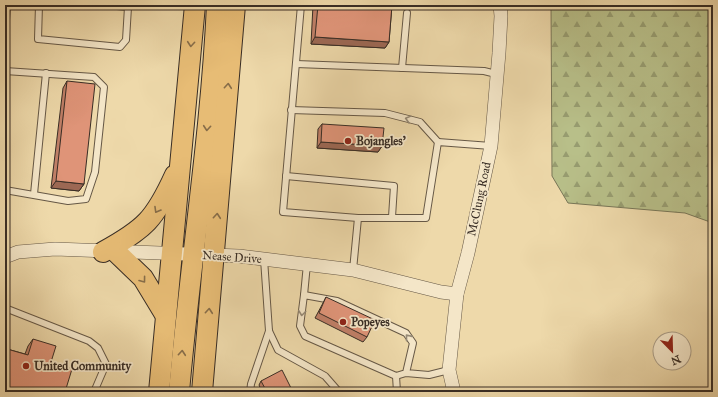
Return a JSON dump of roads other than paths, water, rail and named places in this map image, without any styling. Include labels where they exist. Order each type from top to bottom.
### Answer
[{"type":"main road","points":[[159,392],[195,5]]},
{"type":"main road","points":[[179,392],[187,301],[200,208],[217,5]]},
{"type":"main road","points":[[202,392],[235,5]]},
{"type":"main road","points":[[166,316],[143,278],[109,252],[130,237],[152,218],[169,188],[180,162]]},
{"type":"street","name":"McClung Road","points":[[454,392],[449,370],[457,294],[468,253],[490,146],[501,16],[500,5]]},
{"type":"street","name":"Nease Drive","points":[[5,257],[36,250],[194,254],[264,259],[353,270],[441,292],[457,294]]},
{"type":"lane","points":[[5,34],[7,5]]},
{"type":"lane","points":[[38,5],[38,39],[120,47],[126,40],[128,6],[106,5]]},
{"type":"lane","points":[[301,5],[283,212],[358,218],[426,218],[438,142]]},
{"type":"lane","points":[[402,68],[407,13]]},
{"type":"lane","points":[[296,64],[484,71],[496,74]]},
{"type":"lane","points":[[5,71],[94,77],[104,87],[96,172],[86,199],[68,201],[5,190]]},
{"type":"lane","points":[[34,194],[46,73]]},
{"type":"lane","points":[[291,110],[385,113],[420,122],[438,142],[490,146]]},
{"type":"lane","points":[[286,176],[394,186],[392,217]]},
{"type":"lane","points":[[353,270],[358,218]]},
{"type":"lane","points":[[264,259],[270,331],[278,350],[325,376],[339,392]]},
{"type":"lane","points":[[307,264],[300,326],[305,336],[396,376],[406,373],[429,375],[449,370]]},
{"type":"lane","points":[[304,295],[338,301],[406,333],[413,343],[406,373]]},
{"type":"lane","points":[[5,308],[82,338],[98,348],[106,364],[94,392]]},
{"type":"lane","points":[[250,392],[251,384],[270,331]]},
{"type":"lane","points":[[396,376],[397,392]]},
{"type":"place","name":"Bojangles'","points":[[348,141]]},
{"type":"place","name":"Popeyes","points":[[343,322]]},
{"type":"place","name":"United Community","points":[[26,366]]}]
